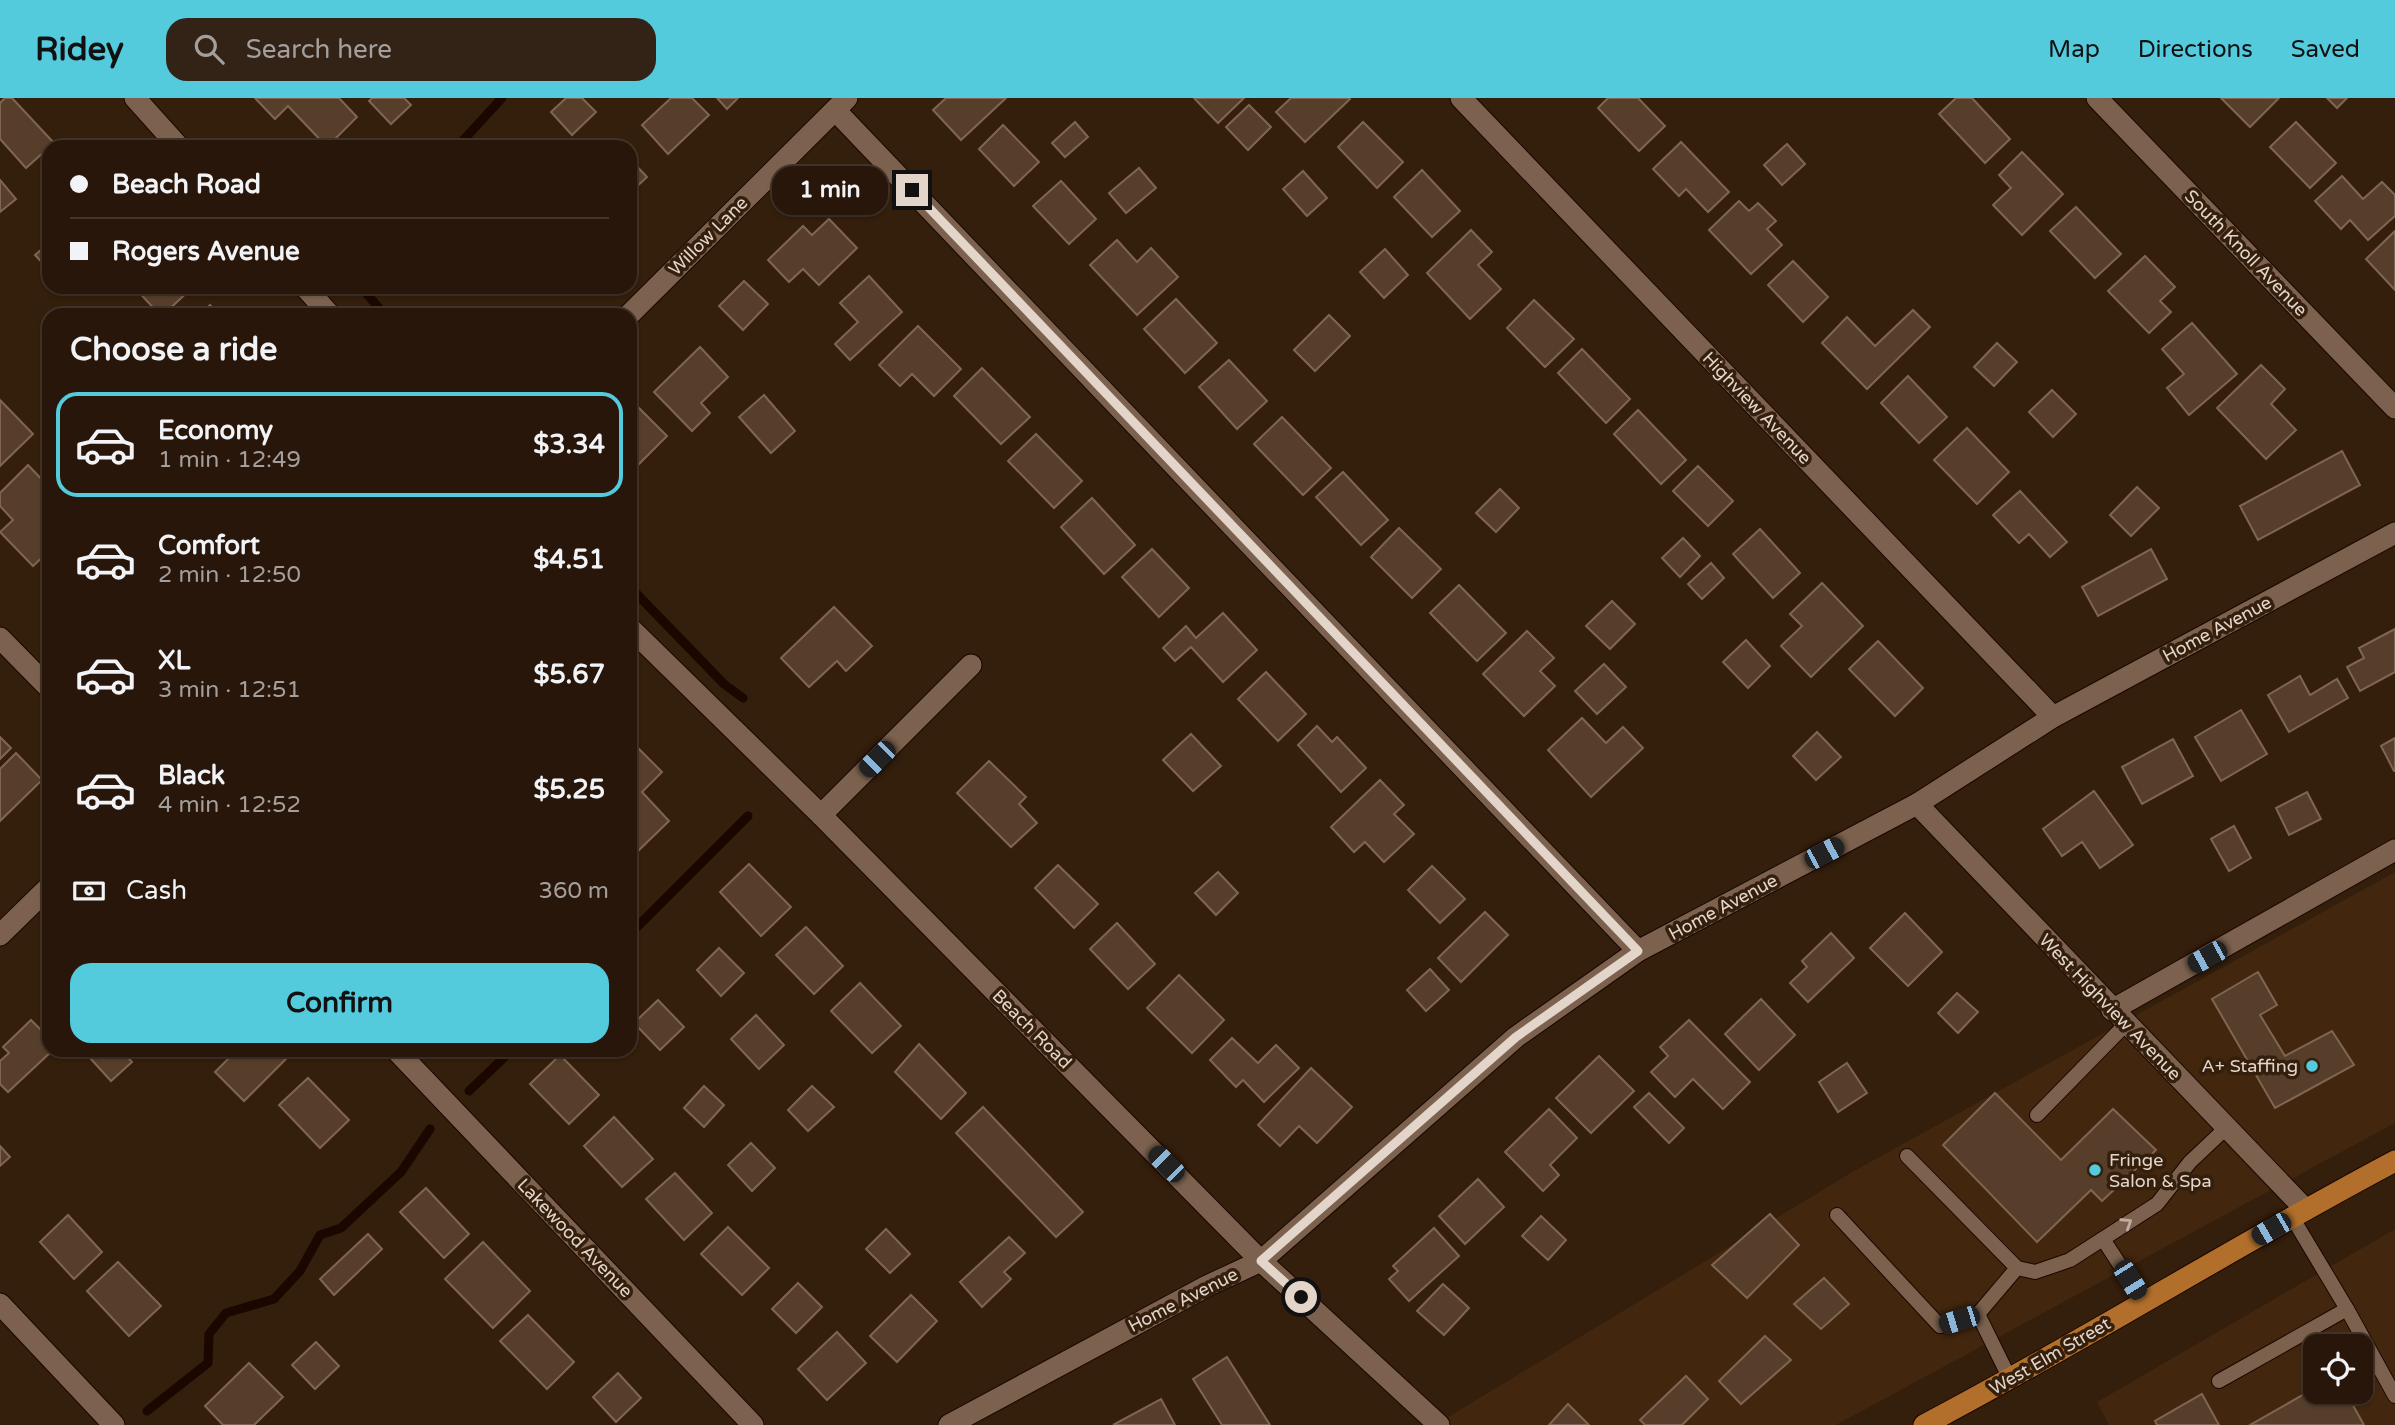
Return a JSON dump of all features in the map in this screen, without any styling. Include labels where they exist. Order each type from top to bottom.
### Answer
[{"type":"main road","name":"West Elm Street","points":[[1924,1425],[2395,1161]]},
{"type":"street","name":"Highview Avenue","points":[[1461,98],[2053,717]]},
{"type":"street","name":"South Knoll Avenue","points":[[2096,98],[2395,408]]},
{"type":"street","points":[[138,99],[173,140]]},
{"type":"street","points":[[841,104],[1638,951]]},
{"type":"street","name":"Willow Lane","points":[[636,308],[841,104]]},
{"type":"street","points":[[311,294],[324,308]]},
{"type":"street","name":"Home Avenue","points":[[949,1425],[1207,1286],[1261,1261],[1516,1037],[1638,951],[1917,804],[2053,717],[2395,533]]},
{"type":"street","name":"Beach Road","points":[[637,635],[821,815],[1261,1261],[1439,1425]]},
{"type":"street","points":[[0,638],[42,681]]},
{"type":"street","points":[[821,815],[971,665]]},
{"type":"street","name":"West Highview Avenue","points":[[1917,804],[2226,1128],[2298,1213]]},
{"type":"street","points":[[2119,1017],[2395,850]]},
{"type":"street","points":[[0,935],[42,894]]},
{"type":"street","name":"Lakewood Avenue","points":[[403,1057],[753,1425]]},
{"type":"street","points":[[0,1304],[114,1425]]},
{"type":"lane","points":[[2037,1115],[2119,1017]]},
{"type":"lane","points":[[1906,1156],[2017,1268],[2035,1272],[2070,1260],[2157,1204],[2190,1162],[2226,1128]]},
{"type":"lane","points":[[2298,1213],[2395,1396]]},
{"type":"lane","points":[[1837,1215],[1940,1326],[1978,1314],[2017,1268]]},
{"type":"lane","points":[[2103,1239],[2144,1302]]},
{"type":"lane","points":[[2219,1381],[2347,1309]]},
{"type":"lane","points":[[1978,1314],[2010,1379]]},
{"type":"shaded area","points":[[2395,872],[2395,1123],[1836,1425],[1435,1425],[1854,1171]]},
{"type":"shaded area","points":[[2395,1229],[2395,1425],[2109,1425],[2097,1402]]},
{"type":"building","points":[[5,98],[12,98],[51,140],[42,140],[42,154],[26,168],[0,139],[0,103]]},
{"type":"building","points":[[255,98],[339,98],[357,117],[334,140],[320,140],[288,106],[275,119]]},
{"type":"building","points":[[372,98],[404,98],[411,105],[391,124],[369,101]]},
{"type":"building","points":[[566,98],[582,98],[596,112],[572,135],[551,112]]},
{"type":"building","points":[[671,98],[692,98],[709,115],[668,154],[642,125]]},
{"type":"building","points":[[717,98],[738,98],[727,109]]},
{"type":"building","points":[[946,98],[1006,98],[961,140],[933,110]]},
{"type":"building","points":[[1194,98],[1244,98],[1218,123]]},
{"type":"building","points":[[1291,98],[1350,99],[1305,142],[1276,112]]},
{"type":"building","points":[[1608,98],[1638,98],[1665,126],[1639,151],[1598,108]]},
{"type":"building","points":[[1956,98],[1972,98],[2010,139],[1985,163],[1939,114]]},
{"type":"building","points":[[2221,98],[2279,98],[2250,127]]},
{"type":"building","points":[[2327,98],[2347,98],[2337,108]]},
{"type":"building","points":[[1249,105],[1271,127],[1248,150],[1226,127]]},
{"type":"building","points":[[1075,122],[1088,137],[1065,157],[1052,143]]},
{"type":"building","points":[[1363,122],[1403,162],[1377,188],[1338,147]]},
{"type":"building","points":[[2296,122],[2336,163],[2310,188],[2270,147]]},
{"type":"building","points":[[1003,125],[1039,162],[1014,186],[979,149]]},
{"type":"building","points":[[1681,142],[1729,192],[1708,212],[1686,189],[1679,196],[1653,169]]},
{"type":"building","points":[[1787,144],[1805,164],[1782,185],[1764,165]]},
{"type":"building","points":[[2022,152],[2063,194],[2022,235],[1993,205],[2011,188],[1999,175]]},
{"type":"building","points":[[637,166],[647,177],[637,186]]},
{"type":"building","points":[[1139,168],[1156,188],[1126,213],[1109,193]]},
{"type":"building","points":[[1422,170],[1460,211],[1432,237],[1394,197]]},
{"type":"building","points":[[1303,171],[1327,198],[1307,216],[1283,189]]},
{"type":"building","points":[[2342,176],[2363,199],[2382,182],[2395,195],[2395,216],[2368,240],[2350,220],[2341,229],[2315,201]]},
{"type":"building","points":[[0,180],[16,199],[0,212]]},
{"type":"building","points":[[1061,181],[1096,219],[1069,244],[1033,206]]},
{"type":"building","points":[[1739,201],[1749,211],[1758,203],[1776,221],[1767,229],[1782,245],[1751,274],[1709,230]]},
{"type":"building","points":[[2076,207],[2121,254],[2095,278],[2050,231]]},
{"type":"building","points":[[829,219],[857,248],[819,285],[803,269],[789,282],[768,260],[803,226],[812,235]]},
{"type":"building","points":[[1471,230],[1492,252],[1478,265],[1501,289],[1470,319],[1427,273]]},
{"type":"building","points":[[2395,231],[2395,290],[2366,259]]},
{"type":"building","points":[[1117,240],[1137,262],[1151,248],[1178,277],[1137,315],[1090,265]]},
{"type":"building","points":[[42,249],[42,262],[35,255]]},
{"type":"building","points":[[1385,249],[1408,275],[1384,298],[1360,272]]},
{"type":"building","points":[[2145,256],[2175,287],[2160,301],[2171,312],[2149,333],[2108,291]]},
{"type":"building","points":[[1793,261],[1828,297],[1803,322],[1768,285]]},
{"type":"building","points":[[869,276],[902,312],[850,360],[835,344],[858,322],[840,303]]},
{"type":"building","points":[[744,281],[768,304],[743,330],[719,306]]},
{"type":"building","points":[[140,294],[186,294],[170,308],[154,308]]},
{"type":"building","points":[[1176,299],[1217,343],[1185,373],[1144,329]]},
{"type":"building","points":[[1534,300],[1574,339],[1545,367],[1507,328]]},
{"type":"building","points":[[1913,310],[1930,327],[1867,389],[1822,343],[1847,317],[1875,346]]},
{"type":"building","points":[[1329,315],[1350,336],[1315,371],[1294,350]]},
{"type":"building","points":[[2192,323],[2237,374],[2189,415],[2167,388],[2184,374],[2162,349]]},
{"type":"building","points":[[918,326],[961,369],[934,396],[912,374],[900,386],[879,365]]},
{"type":"building","points":[[1997,343],[2017,362],[1994,386],[1974,367]]},
{"type":"building","points":[[700,347],[728,377],[701,403],[710,413],[692,431],[654,392]]},
{"type":"building","points":[[1582,349],[1630,399],[1606,423],[1558,373]]},
{"type":"building","points":[[1229,360],[1267,401],[1237,429],[1199,387]]},
{"type":"building","points":[[2261,365],[2285,389],[2271,404],[2296,430],[2266,459],[2217,408]]},
{"type":"building","points":[[982,368],[1030,417],[1001,444],[954,396]]},
{"type":"building","points":[[1908,376],[1947,417],[1919,443],[1881,403]]},
{"type":"building","points":[[2052,390],[2076,414],[2053,437],[2029,412]]},
{"type":"building","points":[[764,395],[795,431],[771,453],[739,417]]},
{"type":"building","points":[[0,400],[33,434],[0,466]]},
{"type":"building","points":[[637,406],[667,436],[637,466]]},
{"type":"building","points":[[1638,410],[1686,460],[1661,484],[1614,434]]},
{"type":"building","points":[[1282,417],[1331,468],[1303,495],[1254,444]]},
{"type":"building","points":[[1967,428],[2009,472],[1977,504],[1934,460]]},
{"type":"building","points":[[1036,434],[1082,481],[1054,508],[1008,461]]},
{"type":"building","points":[[2342,451],[2360,485],[2258,540],[2240,506]]},
{"type":"building","points":[[28,465],[42,480],[42,558],[33,566],[0,532],[13,520],[0,506],[0,493]]},
{"type":"building","points":[[1698,466],[1733,501],[1708,526],[1673,491]]},
{"type":"building","points":[[1343,472],[1388,520],[1361,545],[1316,497]]},
{"type":"building","points":[[2137,487],[2159,508],[2131,536],[2110,515]]},
{"type":"building","points":[[1500,489],[1519,508],[1496,532],[1476,513]]},
{"type":"building","points":[[2020,491],[2067,542],[2050,557],[2029,534],[2019,543],[1993,515]]},
{"type":"building","points":[[1092,498],[1135,545],[1104,574],[1061,527]]},
{"type":"building","points":[[1399,528],[1441,569],[1412,598],[1371,557]]},
{"type":"building","points":[[1760,529],[1800,573],[1773,598],[1733,554]]},
{"type":"building","points":[[1683,538],[1700,556],[1680,577],[1662,558]]},
{"type":"building","points":[[1152,549],[1189,588],[1159,617],[1122,577]]},
{"type":"building","points":[[2151,549],[2167,579],[2098,616],[2082,587]]},
{"type":"building","points":[[1711,563],[1724,578],[1702,599],[1688,584]]},
{"type":"building","points":[[1822,583],[1863,626],[1811,677],[1781,646],[1802,626],[1790,614]]},
{"type":"building","points":[[1459,585],[1506,633],[1477,661],[1430,613]]},
{"type":"building","points":[[1612,601],[1635,624],[1610,649],[1586,626]]},
{"type":"building","points":[[834,607],[872,646],[846,671],[837,661],[809,687],[781,658]]},
{"type":"building","points":[[1223,613],[1257,650],[1223,682],[1191,647],[1175,661],[1163,648],[1186,626],[1196,638]]},
{"type":"building","points":[[2395,629],[2395,672],[2360,691],[2347,667],[2364,658],[2359,648]]},
{"type":"building","points":[[1527,631],[1554,658],[1540,671],[1555,686],[1524,716],[1483,674]]},
{"type":"building","points":[[1746,640],[1770,666],[1748,688],[1723,662]]},
{"type":"building","points":[[1878,641],[1923,688],[1895,716],[1849,669]]},
{"type":"building","points":[[1604,664],[1626,687],[1597,714],[1575,691]]},
{"type":"building","points":[[1266,672],[1306,714],[1278,741],[1238,699]]},
{"type":"building","points":[[2300,676],[2310,695],[2337,679],[2348,698],[2289,732],[2268,695]]},
{"type":"building","points":[[2241,710],[2267,754],[2221,781],[2195,737]]},
{"type":"building","points":[[1582,718],[1606,743],[1623,727],[1643,748],[1591,797],[1548,750]]},
{"type":"building","points":[[1317,726],[1332,742],[1337,737],[1366,768],[1341,792],[1298,745]]},
{"type":"building","points":[[1817,732],[1841,757],[1816,780],[1793,756]]},
{"type":"building","points":[[1191,734],[1221,766],[1193,791],[1163,760]]},
{"type":"building","points":[[0,737],[11,748],[0,759]]},
{"type":"building","points":[[2395,738],[2395,771],[2394,771],[2381,746]]},
{"type":"building","points":[[2173,739],[2193,776],[2142,804],[2122,767]]},
{"type":"building","points":[[637,749],[662,772],[642,792],[669,821],[637,852]]},
{"type":"building","points":[[16,753],[42,780],[0,821],[0,769]]},
{"type":"building","points":[[989,761],[1026,797],[1019,804],[1037,823],[1011,847],[957,793]]},
{"type":"building","points":[[1380,780],[1404,805],[1394,814],[1414,834],[1384,862],[1365,842],[1354,852],[1331,827]]},
{"type":"building","points":[[2094,791],[2133,845],[2100,868],[2082,842],[2062,856],[2043,829]]},
{"type":"building","points":[[2307,792],[2321,819],[2289,835],[2276,808]]},
{"type":"building","points":[[2234,826],[2251,858],[2229,871],[2211,839]]},
{"type":"building","points":[[749,864],[791,907],[761,936],[720,892]]},
{"type":"building","points":[[1058,865],[1098,904],[1074,928],[1035,888]]},
{"type":"building","points":[[1432,866],[1465,899],[1440,923],[1408,890]]},
{"type":"building","points":[[1218,872],[1238,893],[1216,915],[1195,893]]},
{"type":"building","points":[[1485,912],[1508,935],[1461,982],[1438,958]]},
{"type":"building","points":[[1905,913],[1942,952],[1908,986],[1870,948]]},
{"type":"building","points":[[1117,923],[1155,964],[1128,989],[1090,949]]},
{"type":"building","points":[[806,927],[843,966],[814,994],[776,955]]},
{"type":"building","points":[[1831,933],[1854,958],[1808,1002],[1790,983],[1807,967],[1802,961]]},
{"type":"building","points":[[719,948],[744,973],[721,996],[697,970]]},
{"type":"building","points":[[1430,969],[1449,990],[1426,1011],[1407,990]]},
{"type":"building","points":[[2258,972],[2277,1005],[2260,1015],[2285,1056],[2332,1031],[2354,1065],[2275,1108],[2212,999]]},
{"type":"building","points":[[1179,975],[1224,1020],[1192,1053],[1147,1008]]},
{"type":"building","points":[[860,983],[901,1026],[872,1053],[831,1011]]},
{"type":"building","points":[[1957,993],[1978,1012],[1958,1033],[1938,1013]]},
{"type":"building","points":[[1761,999],[1795,1035],[1759,1070],[1725,1034]]},
{"type":"building","points":[[658,1000],[684,1027],[660,1050],[637,1026],[637,1020]]},
{"type":"building","points":[[756,1015],[784,1045],[759,1069],[731,1039]]},
{"type":"building","points":[[31,1020],[42,1031],[42,1057],[46,1057],[8,1092],[0,1084],[0,1061],[9,1053],[3,1047]]},
{"type":"building","points":[[1689,1020],[1750,1082],[1723,1109],[1693,1079],[1675,1097],[1651,1072],[1668,1056],[1660,1047]]},
{"type":"building","points":[[1232,1038],[1258,1063],[1276,1045],[1299,1068],[1264,1102],[1243,1080],[1236,1087],[1210,1060]]},
{"type":"building","points":[[919,1044],[966,1093],[941,1119],[895,1072]]},
{"type":"building","points":[[1599,1056],[1634,1091],[1591,1133],[1556,1098]]},
{"type":"building","points":[[127,1057],[132,1062],[111,1081],[90,1058]]},
{"type":"building","points":[[230,1057],[288,1057],[244,1101],[215,1072]]},
{"type":"building","points":[[558,1057],[562,1057],[599,1095],[569,1124],[530,1084]]},
{"type":"building","points":[[1847,1063],[1867,1093],[1838,1112],[1819,1082]]},
{"type":"building","points":[[1311,1068],[1352,1107],[1317,1143],[1299,1126],[1280,1146],[1258,1125]]},
{"type":"building","points":[[308,1078],[349,1120],[320,1148],[279,1105]]},
{"type":"building","points":[[704,1086],[724,1105],[704,1127],[684,1108]]},
{"type":"building","points":[[812,1086],[834,1107],[808,1131],[788,1110]]},
{"type":"building","points":[[1649,1093],[1684,1128],[1669,1143],[1634,1107]]},
{"type":"building","points":[[1995,1093],[2061,1160],[2113,1109],[2156,1150],[2102,1201],[2091,1190],[2037,1242],[1943,1145]]},
{"type":"building","points":[[983,1107],[1083,1212],[1056,1237],[956,1133]]},
{"type":"building","points":[[1549,1109],[1577,1138],[1550,1165],[1559,1175],[1543,1191],[1505,1152]]},
{"type":"building","points":[[614,1117],[653,1159],[622,1187],[584,1146]]},
{"type":"building","points":[[751,1143],[775,1168],[752,1191],[728,1165]]},
{"type":"building","points":[[0,1146],[10,1157],[0,1166]]},
{"type":"building","points":[[675,1173],[712,1213],[684,1240],[646,1199]]},
{"type":"building","points":[[1478,1179],[1504,1207],[1465,1244],[1439,1216]]},
{"type":"building","points":[[426,1188],[469,1234],[444,1258],[400,1212]]},
{"type":"building","points":[[1770,1214],[1799,1245],[1747,1298],[1712,1265]]},
{"type":"building","points":[[68,1215],[102,1252],[74,1279],[40,1242]]},
{"type":"building","points":[[1541,1216],[1566,1240],[1548,1260],[1522,1236]]},
{"type":"building","points":[[728,1227],[769,1268],[742,1295],[701,1254]]},
{"type":"building","points":[[1434,1228],[1459,1256],[1409,1301],[1389,1279],[1398,1271],[1393,1266]]},
{"type":"building","points":[[886,1229],[910,1254],[890,1273],[866,1249]]},
{"type":"building","points":[[368,1234],[382,1249],[334,1295],[320,1279]]},
{"type":"building","points":[[1009,1237],[1025,1253],[1004,1272],[1011,1279],[982,1307],[960,1282]]},
{"type":"building","points":[[483,1242],[530,1291],[493,1328],[445,1279]]},
{"type":"building","points":[[118,1262],[161,1306],[129,1336],[87,1291]]},
{"type":"building","points":[[1824,1278],[1849,1304],[1821,1329],[1794,1304]]},
{"type":"building","points":[[798,1283],[822,1307],[796,1333],[772,1309]]},
{"type":"building","points":[[1443,1284],[1469,1308],[1444,1335],[1417,1311]]},
{"type":"building","points":[[911,1295],[937,1321],[897,1362],[870,1336]]},
{"type":"building","points":[[528,1315],[574,1362],[547,1389],[500,1341]]},
{"type":"building","points":[[837,1332],[866,1363],[827,1400],[798,1369]]},
{"type":"building","points":[[1765,1336],[1791,1360],[1741,1404],[1719,1381]]},
{"type":"building","points":[[316,1342],[339,1366],[315,1389],[292,1365]]},
{"type":"building","points":[[1227,1357],[1270,1425],[1222,1425],[1193,1379]]},
{"type":"building","points":[[249,1363],[283,1397],[254,1425],[223,1425],[205,1406]]},
{"type":"building","points":[[618,1373],[641,1398],[616,1422],[593,1397]]},
{"type":"building","points":[[1686,1376],[1708,1399],[1682,1425],[1645,1425],[1640,1420]]},
{"type":"building","points":[[2202,1394],[2219,1425],[2157,1425],[2155,1421]]},
{"type":"building","points":[[2303,1395],[2303,1404],[2352,1404],[2364,1425],[2250,1425]]},
{"type":"building","points":[[1161,1399],[1175,1425],[1113,1425]]},
{"type":"building","points":[[1568,1404],[1589,1425],[1549,1425]]},
{"type":"waterway","points":[[463,140],[502,98]]},
{"type":"waterway","points":[[367,294],[379,308]]},
{"type":"waterway","points":[[637,594],[724,684],[743,698]]},
{"type":"waterway","points":[[637,927],[748,816]]},
{"type":"waterway","points":[[469,1091],[505,1057]]},
{"type":"waterway","points":[[147,1411],[208,1363],[209,1334],[226,1313],[274,1299],[300,1271],[320,1235],[341,1228],[401,1172],[430,1129]]},
{"type":"place","name":"A+ Staffing","points":[[2312,1066]]},
{"type":"place","name":"Fringe Salon & Spa","points":[[2095,1170]]},
{"type":"route","points":[[912,190],[1638,951],[1516,1037],[1261,1261],[1301,1297]]}]
